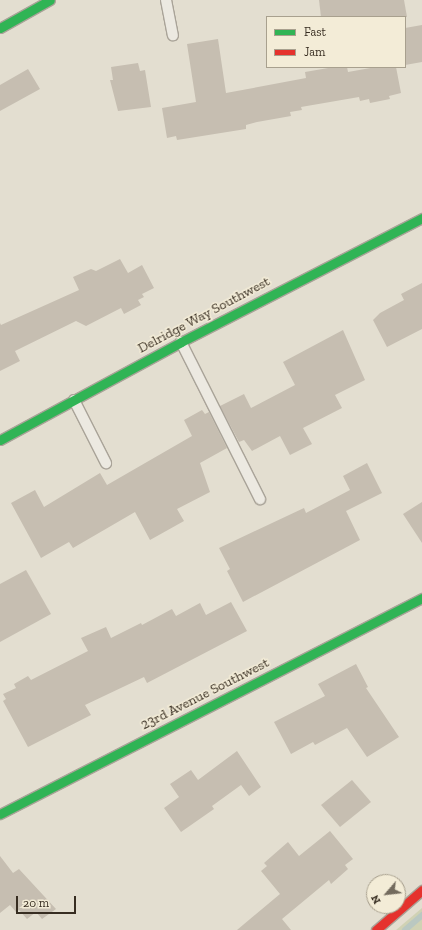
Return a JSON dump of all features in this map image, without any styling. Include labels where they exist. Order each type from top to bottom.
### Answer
[{"type":"street","points":[[0,28],[50,0]]},
{"type":"street","name":"Delridge Way Southwest","points":[[0,440],[181,342],[422,218]]},
{"type":"street","name":"23rd Avenue Southwest","points":[[0,814],[422,598]]},
{"type":"street","points":[[376,930],[422,890]]},
{"type":"lane","points":[[166,0],[173,35]]},
{"type":"lane","points":[[181,342],[260,499]]},
{"type":"lane","points":[[74,400],[106,463]]},
{"type":"green space","points":[[422,908],[422,930],[396,930]]},
{"type":"building","points":[[319,0],[404,0],[407,17],[406,16],[321,16]]},
{"type":"building","points":[[422,25],[422,62],[406,65],[406,28]]},
{"type":"building","points":[[218,39],[226,93],[306,78],[305,72],[328,68],[347,68],[348,72],[370,68],[396,68],[401,93],[389,96],[390,99],[370,103],[369,99],[360,101],[359,97],[301,107],[302,110],[290,112],[291,116],[246,125],[246,129],[177,140],[176,136],[167,138],[162,108],[196,102],[187,44]]},
{"type":"building","points":[[138,63],[140,71],[145,70],[151,107],[118,111],[110,80],[113,80],[111,67]]},
{"type":"building","points":[[28,69],[40,89],[0,111],[0,85]]},
{"type":"building","points":[[120,259],[128,273],[142,265],[154,288],[142,294],[144,297],[138,300],[141,305],[124,314],[121,308],[86,326],[76,321],[15,351],[20,361],[0,371],[0,323],[1,325],[79,290],[73,277],[91,269],[96,271]]},
{"type":"building","points":[[422,283],[422,329],[387,347],[373,320],[380,313],[404,300],[401,294]]},
{"type":"building","points":[[343,330],[365,380],[335,395],[342,408],[303,428],[312,444],[290,455],[280,436],[252,451],[244,440],[239,442],[220,406],[244,394],[251,408],[295,385],[283,362]]},
{"type":"building","points":[[202,410],[205,414],[209,412],[227,448],[200,463],[210,492],[177,509],[184,521],[150,540],[135,512],[73,548],[69,542],[41,558],[11,503],[35,490],[44,507],[100,473],[107,485],[192,436],[184,420]]},
{"type":"building","points":[[367,463],[382,493],[346,511],[360,540],[243,602],[227,571],[230,569],[219,548],[304,508],[306,513],[350,490],[343,476]]},
{"type":"building","points":[[422,502],[422,543],[403,514]]},
{"type":"building","points":[[26,570],[51,614],[0,642],[0,584]]},
{"type":"building","points":[[231,602],[247,631],[147,683],[144,677],[85,705],[91,715],[28,747],[3,701],[6,699],[3,694],[16,688],[14,684],[28,676],[31,680],[88,651],[81,638],[106,627],[111,638],[141,623],[142,625],[172,609],[176,616],[200,603],[206,615]]},
{"type":"building","points":[[356,664],[368,687],[366,688],[399,737],[367,757],[347,728],[315,745],[313,742],[291,754],[274,722],[325,696],[318,684]]},
{"type":"building","points":[[237,751],[261,787],[249,796],[241,785],[212,806],[214,809],[181,832],[164,808],[179,797],[170,784],[191,770],[198,780]]},
{"type":"building","points":[[352,780],[371,802],[340,827],[321,805]]},
{"type":"building","points":[[330,831],[353,859],[345,865],[348,869],[331,884],[329,880],[282,919],[291,930],[237,930],[280,894],[261,871],[267,866],[264,863],[288,842],[299,856]]},
{"type":"building","points":[[0,856],[13,873],[19,869],[56,909],[42,919],[36,912],[27,919],[19,910],[16,912],[10,905],[0,913]]},
{"type":"waterway","points":[[405,930],[422,915]]},
{"type":"traffic: fast","points":[[0,28],[50,0]]},
{"type":"traffic: fast","points":[[0,440],[181,342],[422,218]]},
{"type":"traffic: fast","points":[[0,814],[422,598]]},
{"type":"traffic: jam","points":[[376,930],[422,890]]}]
